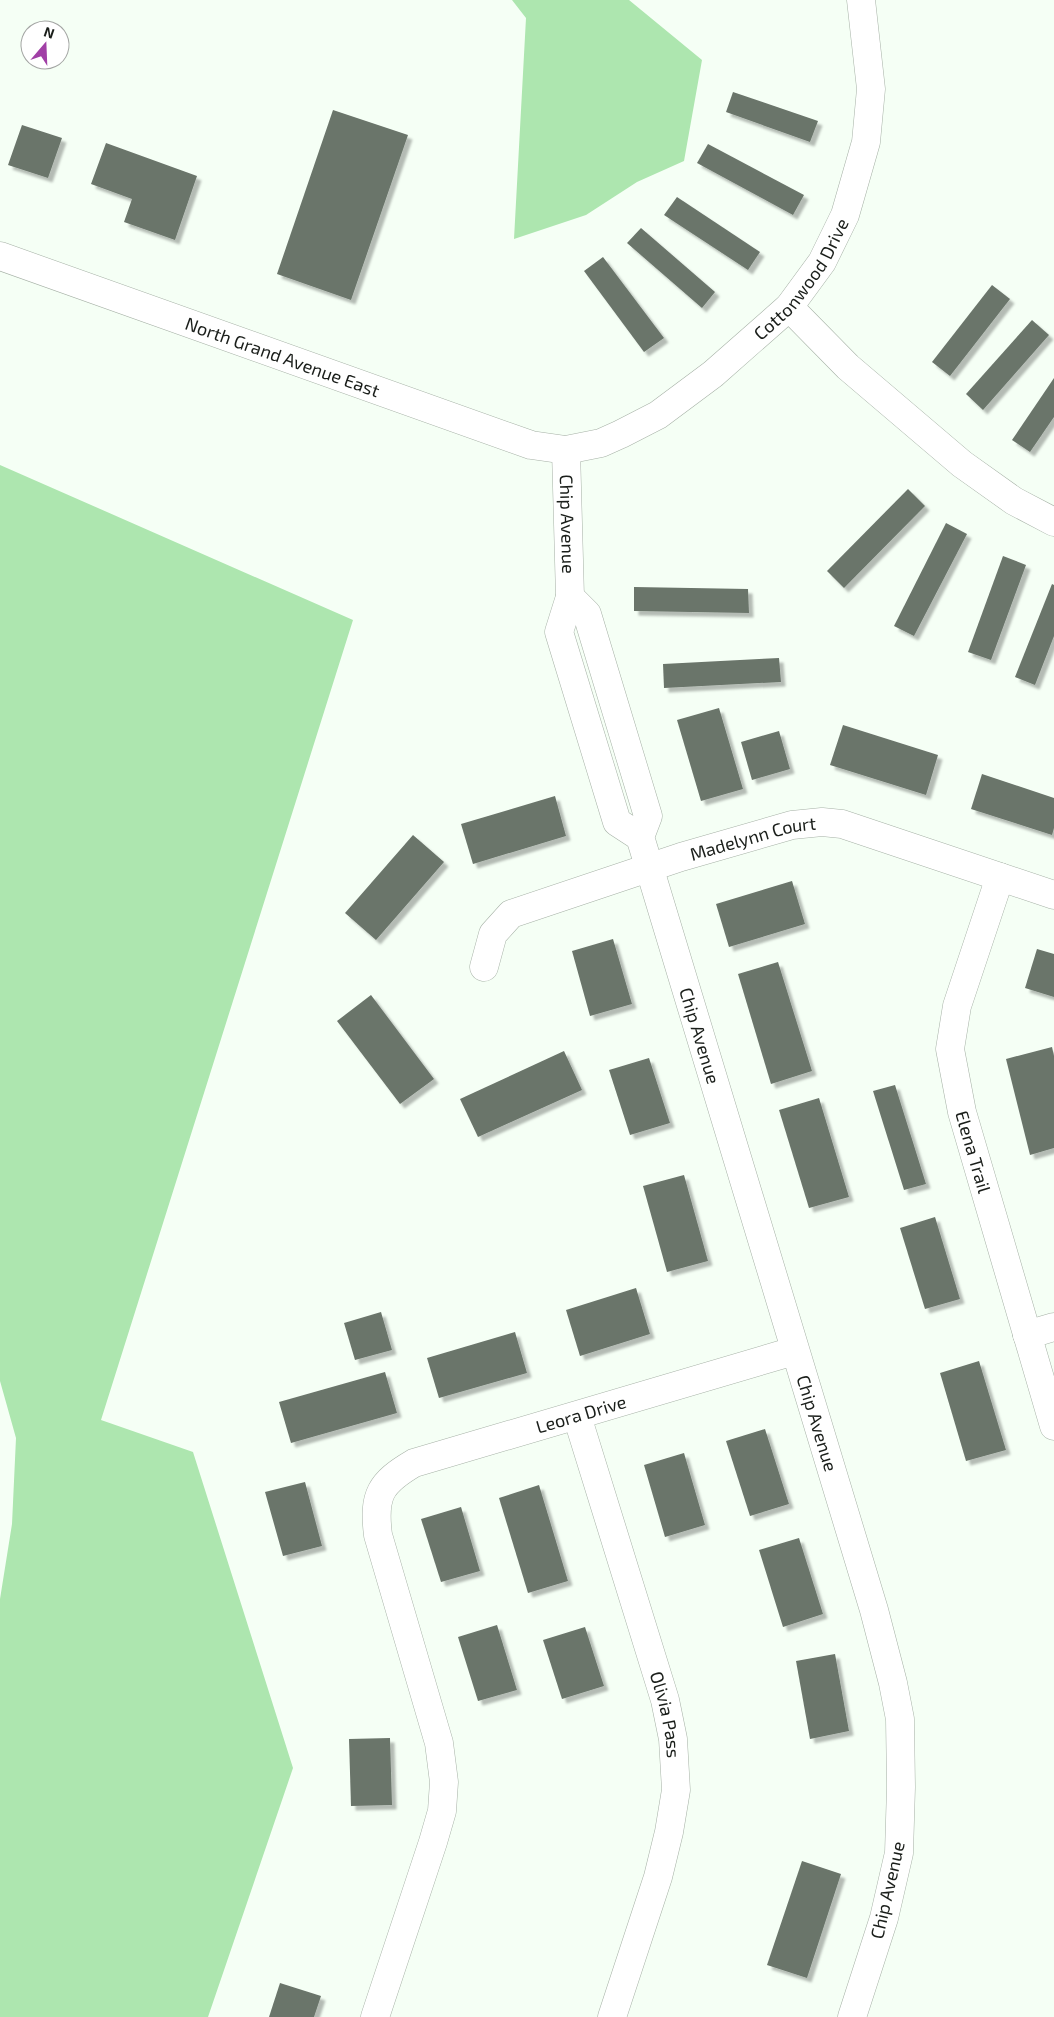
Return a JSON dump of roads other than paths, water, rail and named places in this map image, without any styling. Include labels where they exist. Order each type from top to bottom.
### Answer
[{"type":"street","name":"Cottonwood Drive","points":[[566,450],[600,443],[658,415],[713,374],[790,306],[822,262],[845,215],[866,142],[871,89],[861,0]]},
{"type":"street","name":"North Grand Avenue East","points":[[0,256],[531,445],[566,450]]},
{"type":"street","points":[[790,306],[848,367],[962,464],[1014,501],[1054,522]]},
{"type":"street","name":"Chip Avenue","points":[[566,450],[570,597],[559,632],[617,822],[640,837]]},
{"type":"street","name":"Chip Avenue","points":[[570,597],[587,614],[633,765],[648,816],[640,837],[794,1351],[874,1610],[893,1683],[900,1719],[902,1787],[899,1853],[884,1918],[852,2017]]},
{"type":"street","points":[[603,775],[633,765]]},
{"type":"street","name":"Madelynn Court","points":[[484,967],[493,934],[511,914],[649,868],[792,825],[822,822],[842,824],[1054,895]]},
{"type":"street","name":"Elena Trail","points":[[1000,877],[957,1006],[950,1049],[962,1112],[1054,1426]]},
{"type":"street","points":[[1027,1335],[1054,1327]]},
{"type":"street","name":"Leora Drive","points":[[375,2017],[433,1842],[442,1811],[444,1782],[439,1742],[378,1534],[376,1520],[378,1496],[386,1483],[397,1473],[414,1463],[794,1351]]},
{"type":"street","name":"Olivia Pass","points":[[577,1416],[665,1700],[674,1739],[676,1790],[667,1840],[658,1877],[612,2017]]}]
